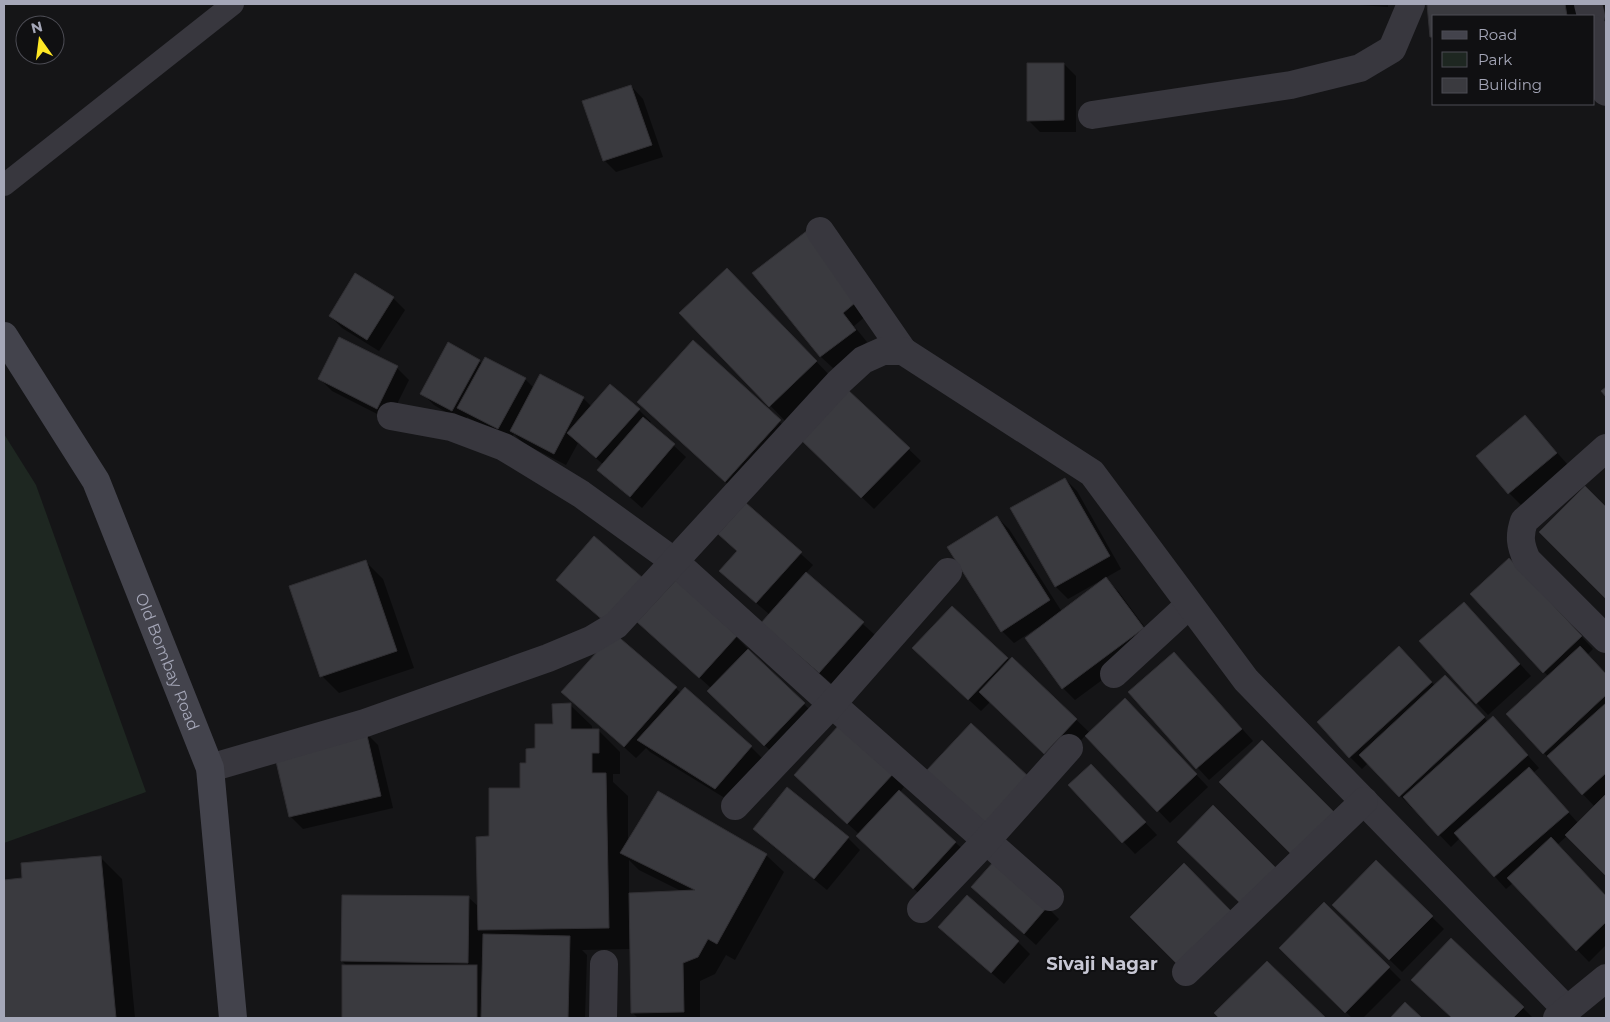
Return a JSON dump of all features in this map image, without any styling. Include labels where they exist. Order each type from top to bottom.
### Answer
[{"type":"main road","name":"Old Bombay Road","points":[[4,336],[96,481],[210,768],[232,1018]]},
{"type":"street","points":[[1092,115],[1291,85],[1360,68],[1392,49],[1411,4]]},
{"type":"street","points":[[1595,35],[1606,92]]},
{"type":"street","points":[[820,231],[903,351],[1092,473],[1246,680],[1364,801],[1562,1014],[1606,978]]},
{"type":"street","points":[[210,768],[365,723],[548,658],[591,640],[616,625],[839,382],[863,360],[883,351],[903,351]]},
{"type":"street","points":[[391,416],[451,427],[504,447],[581,494],[675,562],[1050,897]]},
{"type":"street","points":[[1606,448],[1524,521],[1520,535],[1521,548],[1527,560],[1606,639]]},
{"type":"street","points":[[734,806],[832,704],[948,572]]},
{"type":"street","points":[[1114,674],[1189,605]]},
{"type":"street","points":[[921,909],[986,841],[1069,748]]},
{"type":"street","points":[[1186,972],[1364,801]]},
{"type":"street","points":[[604,964],[604,1018]]},
{"type":"lane","points":[[4,185],[233,4]]},
{"type":"green space","points":[[4,434],[36,485],[146,792],[4,843]]},
{"type":"building","points":[[1427,4],[1565,4],[1567,15],[1432,15],[1432,37],[1430,37]]},
{"type":"building","points":[[1027,63],[1064,63],[1064,120],[1027,121]]},
{"type":"building","points":[[631,85],[652,145],[603,161],[582,101]]},
{"type":"building","points":[[808,230],[862,297],[843,313],[856,330],[820,357],[752,273]]},
{"type":"building","points":[[727,268],[817,361],[769,407],[679,313]]},
{"type":"building","points":[[355,273],[394,297],[367,340],[329,316]]},
{"type":"building","points":[[339,337],[398,366],[377,409],[318,379]]},
{"type":"building","points":[[693,340],[781,420],[725,482],[637,402]]},
{"type":"building","points":[[448,342],[480,360],[452,411],[420,394]]},
{"type":"building","points":[[485,357],[526,378],[498,429],[457,408]]},
{"type":"building","points":[[540,374],[584,397],[554,454],[510,431]]},
{"type":"building","points":[[610,384],[640,409],[596,458],[567,433]]},
{"type":"building","points":[[1606,387],[1606,397],[1601,391]]},
{"type":"building","points":[[848,390],[910,448],[861,498],[800,439]]},
{"type":"building","points":[[1525,415],[1557,453],[1508,494],[1476,456]]},
{"type":"building","points":[[643,417],[675,444],[630,497],[597,470]]},
{"type":"building","points":[[1065,478],[1110,556],[1055,587],[1010,508]]},
{"type":"building","points":[[1585,486],[1606,507],[1606,599],[1539,532]]},
{"type":"building","points":[[746,503],[802,552],[756,603],[719,571],[737,551],[718,534]]},
{"type":"building","points":[[997,516],[1050,600],[1001,632],[947,547]]},
{"type":"building","points":[[594,536],[644,579],[605,622],[556,580]]},
{"type":"building","points":[[1509,558],[1582,636],[1543,673],[1470,594]]},
{"type":"building","points":[[366,560],[397,651],[320,677],[289,586]]},
{"type":"building","points":[[806,572],[864,622],[819,673],[761,623]]},
{"type":"building","points":[[1106,577],[1144,628],[1062,689],[1025,638]]},
{"type":"building","points":[[676,580],[737,636],[699,678],[637,622]]},
{"type":"building","points":[[1464,602],[1520,664],[1476,704],[1419,641]]},
{"type":"building","points":[[952,606],[1008,658],[968,700],[912,648]]},
{"type":"building","points":[[614,633],[677,687],[624,747],[561,692]]},
{"type":"building","points":[[1399,646],[1432,682],[1349,758],[1317,722]]},
{"type":"building","points":[[1580,646],[1606,674],[1606,695],[1543,754],[1506,714]]},
{"type":"building","points":[[748,649],[805,703],[764,746],[707,691]]},
{"type":"building","points":[[1174,652],[1242,729],[1196,769],[1128,692]]},
{"type":"building","points":[[1012,657],[1077,719],[1044,754],[979,692]]},
{"type":"building","points":[[1445,675],[1485,717],[1399,797],[1359,755]]},
{"type":"building","points":[[685,687],[752,746],[715,789],[637,740]]},
{"type":"building","points":[[1125,698],[1197,774],[1157,812],[1085,736]]},
{"type":"building","points":[[571,703],[571,729],[599,729],[599,753],[592,753],[592,773],[606,773],[609,928],[478,930],[476,837],[489,836],[489,788],[520,788],[520,763],[526,763],[526,749],[535,748],[535,724],[553,724],[552,704]]},
{"type":"building","points":[[1606,703],[1606,773],[1582,795],[1547,756]]},
{"type":"building","points":[[1493,716],[1528,755],[1438,836],[1403,797]]},
{"type":"building","points":[[971,723],[1029,777],[983,825],[926,771]]},
{"type":"building","points":[[839,725],[893,774],[847,824],[794,775]]},
{"type":"building","points":[[366,731],[381,796],[289,817],[274,753]]},
{"type":"building","points":[[1262,740],[1335,813],[1292,855],[1219,782]]},
{"type":"building","points":[[1091,764],[1146,822],[1122,843],[1068,785]]},
{"type":"building","points":[[1529,767],[1569,812],[1494,877],[1454,833]]},
{"type":"building","points":[[787,787],[849,837],[814,879],[753,829]]},
{"type":"building","points":[[899,790],[956,842],[913,889],[856,836]]},
{"type":"building","points":[[658,791],[767,854],[717,944],[708,939],[698,957],[683,963],[684,1012],[631,1013],[629,893],[695,890],[620,853]]},
{"type":"building","points":[[1606,794],[1606,876],[1565,835]]},
{"type":"building","points":[[1213,805],[1276,868],[1241,904],[1177,842]]},
{"type":"building","points":[[1551,837],[1606,896],[1606,922],[1576,951],[1507,878]]},
{"type":"building","points":[[101,856],[116,1018],[4,1018],[4,880],[22,878],[21,863]]},
{"type":"building","points":[[995,860],[1048,906],[1024,934],[971,887]]},
{"type":"building","points":[[1376,860],[1433,916],[1389,960],[1332,905]]},
{"type":"building","points":[[1184,863],[1232,912],[1178,965],[1130,917]]},
{"type":"building","points":[[342,895],[469,896],[468,963],[341,961]]},
{"type":"building","points":[[967,895],[1019,941],[991,973],[938,927]]},
{"type":"building","points":[[1324,902],[1390,967],[1345,1013],[1279,948]]},
{"type":"building","points":[[483,934],[570,936],[568,1018],[481,1018]]},
{"type":"building","points":[[1451,938],[1524,1007],[1513,1018],[1452,1018],[1411,980]]},
{"type":"building","points":[[1267,961],[1326,1018],[1219,1018],[1214,1013]]},
{"type":"building","points":[[342,965],[477,965],[477,1018],[342,1018]]},
{"type":"building","points":[[1405,1002],[1422,1018],[1390,1018]]},
{"type":"district","name":"Sivaji Nagar","points":[[1102,964]]}]
